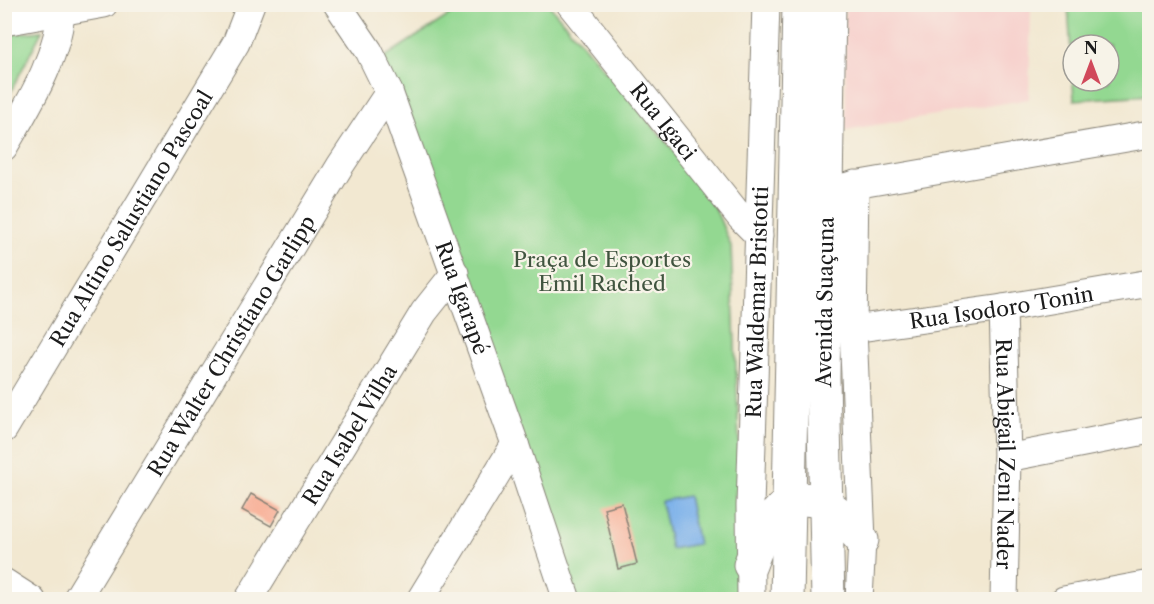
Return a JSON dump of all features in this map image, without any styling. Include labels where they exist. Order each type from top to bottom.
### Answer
[{"type":"main road","name":"Avenida Suaçuna","points":[[787,600],[799,4]]},
{"type":"main road","name":"Avenida Suaçuna","points":[[828,600],[826,504],[823,474],[823,378],[840,187],[829,4]]},
{"type":"main road","points":[[750,565],[761,536],[777,511],[788,502],[807,500],[826,504],[862,540]]},
{"type":"street","points":[[4,22],[62,8],[104,4]]},
{"type":"street","name":"Rua Altino Salustiano Pascoal","points":[[4,429],[236,43],[251,4]]},
{"type":"street","name":"Rua Igarapé","points":[[337,4],[369,51],[389,93],[455,273],[567,600]]},
{"type":"street","name":"Rua Igaci","points":[[570,4],[741,218],[759,236]]},
{"type":"street","name":"Rua Waldemar Bristotti","points":[[751,600],[750,506],[766,4]]},
{"type":"street","points":[[4,147],[36,92],[54,50],[62,8]]},
{"type":"street","name":"Rua Walter Christiano Garlipp","points":[[76,600],[340,166],[389,93]]},
{"type":"street","points":[[859,600],[862,540],[853,328],[840,187],[1149,134]]},
{"type":"street","name":"Rua Isabel Vilha","points":[[248,600],[424,312],[455,273]]},
{"type":"street","name":"Rua Isodoro Tonin","points":[[853,328],[1003,308],[1149,283]]},
{"type":"street","name":"Rua Abigail Zeni Nader","points":[[1003,308],[1007,458],[1004,600]]},
{"type":"street","points":[[1007,458],[1149,430]]},
{"type":"street","points":[[420,600],[515,444]]},
{"type":"street","points":[[4,582],[32,600]]},
{"type":"street","points":[[1064,600],[1149,584]]},
{"type":"shaded area","points":[[845,5],[1031,5],[1029,99],[846,130]]},
{"type":"green space","name":"Praça de Esportes Emil Rached","points":[[465,5],[549,5],[674,151],[716,210],[731,246],[739,442],[738,599],[577,599],[383,58]]},
{"type":"green space","points":[[1068,5],[1149,5],[1149,95],[1074,100],[1074,93],[1121,93],[1121,33],[1070,33]]},
{"type":"green space","points":[[42,31],[5,103],[5,35]]},
{"type":"water","points":[[688,496],[698,544],[671,549],[661,501]]},
{"type":"building","points":[[251,494],[280,510],[271,526],[242,510]]},
{"type":"building","points":[[622,503],[637,564],[618,569],[604,508]]}]
